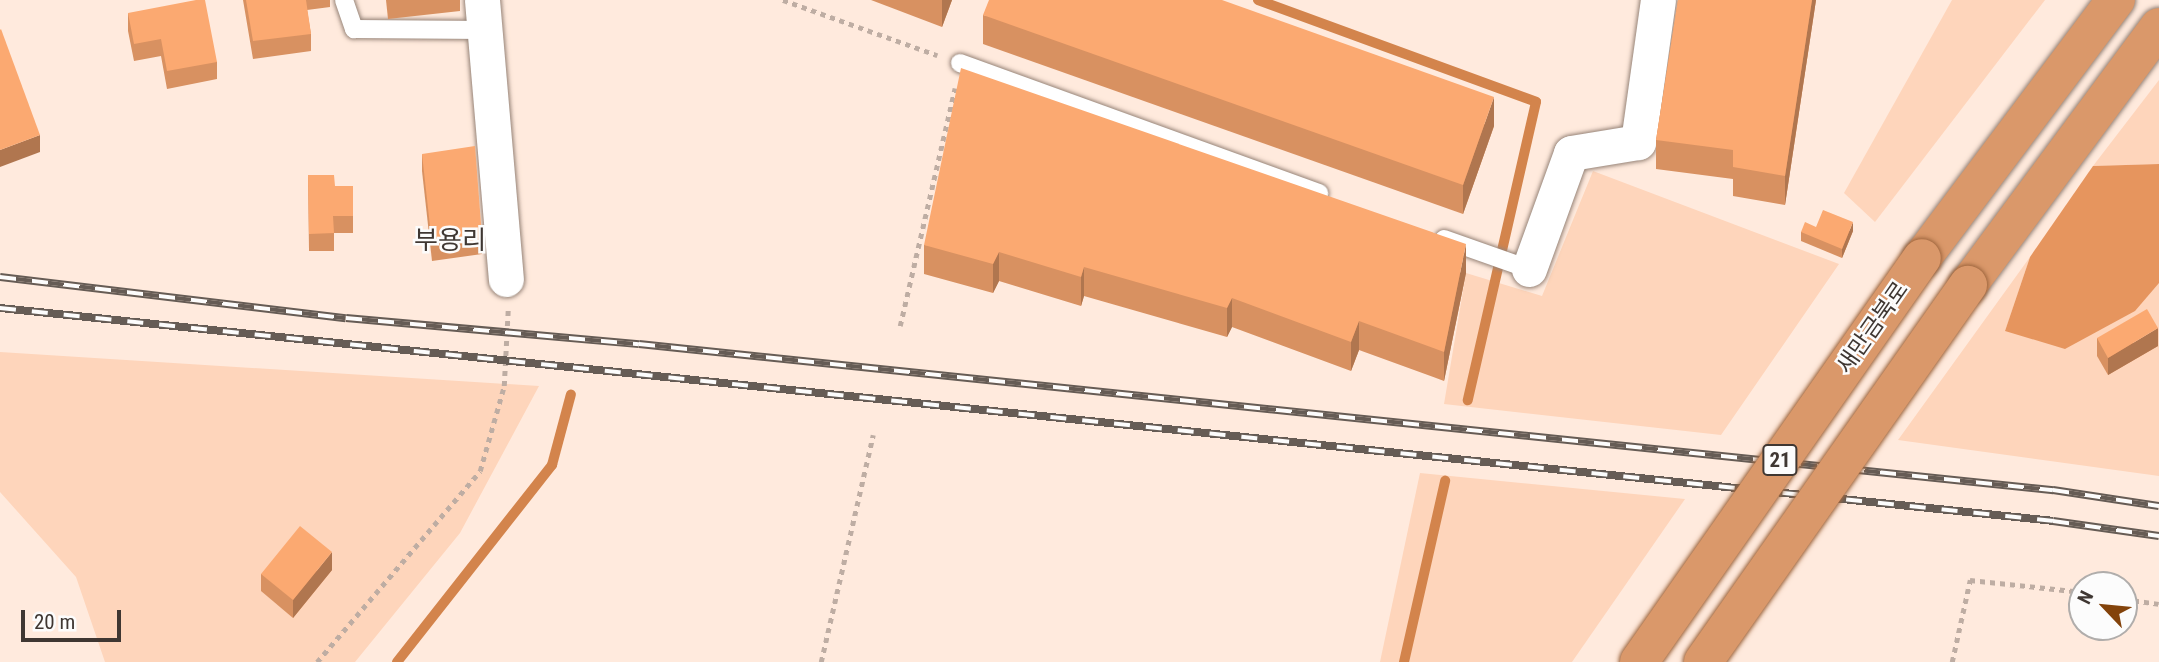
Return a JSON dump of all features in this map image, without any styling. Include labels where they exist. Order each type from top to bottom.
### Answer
[{"type":"highway","name":"새만금북로","points":[[1639,662],[1922,258],[2116,0]]},
{"type":"highway","name":"21","points":[[1703,662],[1968,285],[2159,27]]},
{"type":"street","points":[[1521,267],[1571,153],[1638,142],[1658,0]]},
{"type":"street","points":[[483,15],[506,279]]},
{"type":"lane","points":[[344,0],[354,29],[483,15]]},
{"type":"lane","points":[[960,63],[1339,201]]},
{"type":"lane","points":[[1430,234],[1521,267]]},
{"type":"path","points":[[783,0],[960,63],[900,326]]},
{"type":"path","points":[[317,662],[480,471],[504,386],[506,279]]},
{"type":"path","points":[[821,662],[873,435]]},
{"type":"path","points":[[1952,662],[1970,580],[2068,590]]},
{"type":"path","points":[[2138,601],[2159,604]]},
{"type":"shaded area","points":[[1952,0],[2045,0],[1875,222],[1844,193]]},
{"type":"shaded area","points":[[2159,80],[2159,164],[2093,166]]},
{"type":"shaded area","points":[[2159,164],[2159,283],[2135,311],[2065,349],[2005,331],[2030,257],[2093,166]]},
{"type":"shaded area","points":[[1593,171],[1839,264],[1721,435],[1444,404],[1466,273],[1542,296]]},
{"type":"shaded area","points":[[2030,257],[2005,331],[2159,274],[2159,476],[1898,440]]},
{"type":"shaded area","points":[[0,352],[539,386],[460,533],[355,662],[105,662],[76,577],[0,492]]},
{"type":"shaded area","points":[[1420,473],[1685,499],[1572,662],[1380,662]]},
{"type":"building","points":[[205,0],[217,62],[167,71],[161,39],[134,44],[128,13]]},
{"type":"building","points":[[246,0],[306,0],[311,34],[253,41]]},
{"type":"building","points":[[989,0],[1222,0],[1494,97],[1463,185],[983,15]]},
{"type":"building","points":[[1678,0],[1812,0],[1785,176],[1733,167],[1733,150],[1656,140]]},
{"type":"building","points":[[0,30],[40,135],[0,150]]},
{"type":"building","points":[[961,68],[1466,244],[1444,352],[1359,321],[1351,342],[1232,298],[1227,308],[1084,267],[1081,277],[999,252],[993,264],[924,245]]},
{"type":"building","points":[[475,146],[482,237],[432,244],[422,154]]},
{"type":"building","points":[[308,175],[334,175],[335,186],[353,186],[353,216],[333,216],[334,233],[309,234]]},
{"type":"building","points":[[1823,210],[1853,222],[1842,249],[1801,232],[1805,222],[1816,227]]},
{"type":"building","points":[[2147,309],[2158,328],[2108,358],[2097,338]]},
{"type":"building","points":[[300,526],[332,552],[293,600],[261,574]]},
{"type":"waterway","points":[[1258,0],[1536,102],[1468,400]]},
{"type":"waterway","points":[[397,662],[552,465],[571,394]]},
{"type":"waterway","points":[[1404,662],[1445,481]]},
{"type":"railway","points":[[0,277],[346,318],[639,344],[2053,490],[2159,506]]},
{"type":"railway","points":[[0,308],[2053,521],[2159,536]]},
{"type":"district","name":"부용리","points":[[450,241]]}]
